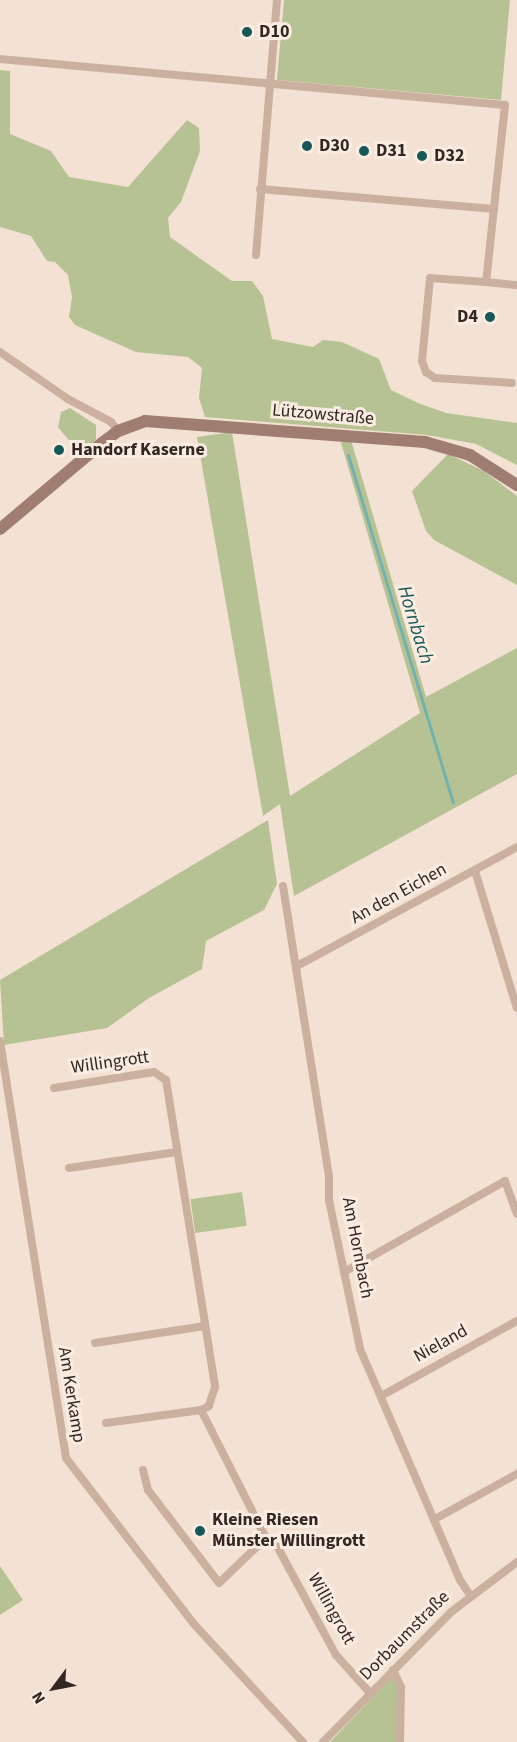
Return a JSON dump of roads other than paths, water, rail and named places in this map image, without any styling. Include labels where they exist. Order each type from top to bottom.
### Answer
[{"type":"street","points":[[256,255],[277,0]]},
{"type":"street","points":[[0,59],[505,105],[486,282]]},
{"type":"street","points":[[260,189],[494,209]]},
{"type":"street","points":[[512,383],[435,378],[426,372],[422,361],[430,278],[517,285]]},
{"type":"street","points":[[0,352],[68,399],[111,422],[118,430]]},
{"type":"street","name":"Lützowstraße","points":[[0,529],[118,430],[145,421],[425,442],[471,455],[517,485]]},
{"type":"street","name":"An den Eichen","points":[[297,966],[517,847]]},
{"type":"street","points":[[475,871],[517,1008]]},
{"type":"street","name":"Am Hornbach","points":[[283,886],[329,1176],[329,1200],[360,1349],[470,1595]]},
{"type":"street","name":"Am Kerkamp","points":[[0,1041],[66,1458],[193,1623],[303,1742]]},
{"type":"street","name":"Willingrott","points":[[54,1088],[161,1074],[166,1080],[214,1387],[209,1406],[201,1410],[266,1538],[278,1546],[336,1655],[371,1694]]},
{"type":"street","points":[[69,1167],[177,1152]]},
{"type":"street","points":[[344,1272],[505,1181],[517,1214]]},
{"type":"street","name":"Nieland","points":[[381,1396],[517,1321]]},
{"type":"street","points":[[95,1342],[205,1326]]},
{"type":"street","points":[[106,1423],[201,1410]]},
{"type":"street","points":[[143,1470],[148,1490],[219,1583],[266,1538]]},
{"type":"street","points":[[435,1519],[517,1474]]},
{"type":"street","name":"Dorbaumstraße","points":[[323,1742],[470,1595],[517,1562]]},
{"type":"street","points":[[393,1670],[401,1687],[400,1742]]},
{"type":"waterway","name":"Hornbach","points":[[348,455],[453,803]]},
{"type":"place","name":"D10","points":[[247,32]]},
{"type":"place","name":"D30","points":[[307,146]]},
{"type":"place","name":"D31","points":[[364,151]]},
{"type":"place","name":"D32","points":[[422,156]]},
{"type":"place","name":"D4","points":[[490,317]]},
{"type":"place","name":"Handorf Kaserne","points":[[59,450]]},
{"type":"place","name":"Kleine Riesen Münster Willingrott","points":[[200,1531]]}]
